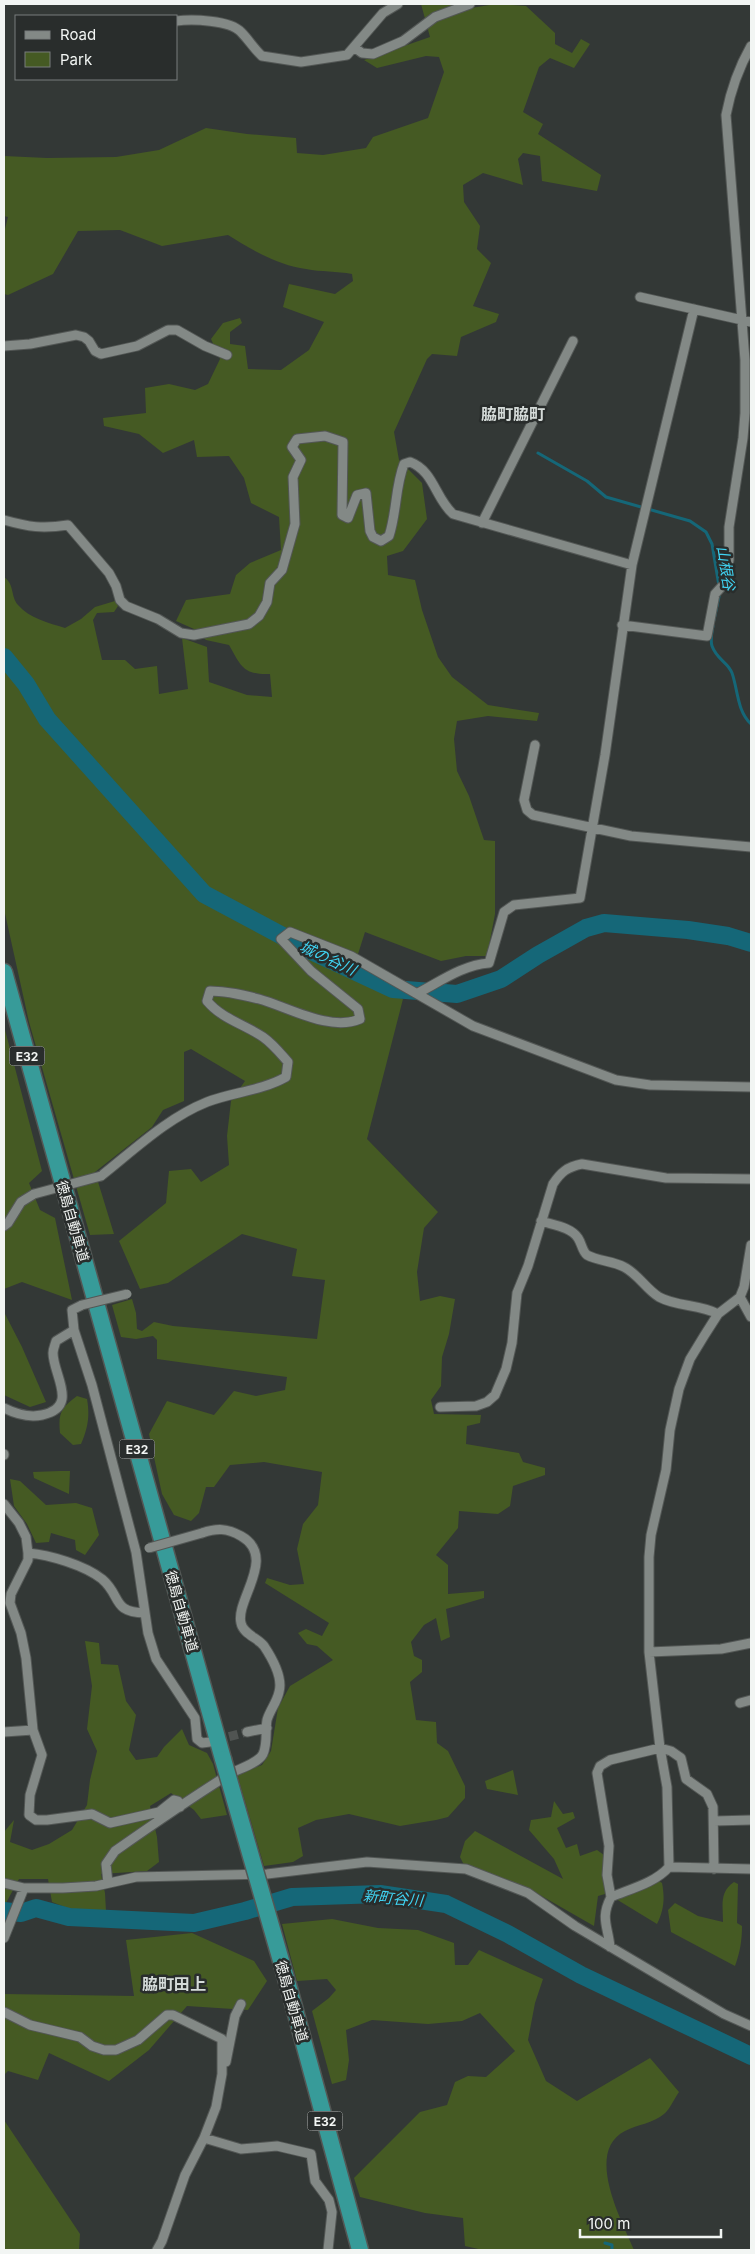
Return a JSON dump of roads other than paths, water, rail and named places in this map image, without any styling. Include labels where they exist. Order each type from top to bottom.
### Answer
[{"type":"highway","name":"徳島自動車道","points":[[4,972],[223,1759],[290,1992],[360,2250]]},
{"type":"street","points":[[178,21],[200,21],[231,25],[241,31],[262,56],[301,62],[347,55],[383,13],[398,4]]},
{"type":"street","points":[[354,47],[355,50],[362,53],[374,54],[403,41],[440,14],[470,4]]},
{"type":"street","points":[[622,625],[706,636],[714,594],[725,583],[729,560],[729,527],[743,438],[747,321],[726,115],[730,92],[738,69],[751,46]]},
{"type":"street","points":[[640,297],[747,321]]},
{"type":"street","points":[[418,993],[459,970],[478,964],[489,963],[504,912],[514,904],[580,898],[632,565],[694,309]]},
{"type":"street","points":[[4,346],[30,344],[76,335],[84,336],[90,341],[96,351],[102,354],[137,346],[168,330],[177,330],[204,346],[227,355]]},
{"type":"street","points":[[482,523],[573,341]]},
{"type":"street","points":[[4,520],[30,528],[68,525],[109,574],[116,586],[120,600],[126,606],[158,619],[182,633],[194,635],[249,624],[259,616],[267,602],[270,583],[282,570],[295,524],[294,477],[301,460],[292,447],[296,439],[325,436],[343,442],[342,516],[348,518],[358,495],[366,493],[370,531],[373,537],[381,541],[389,536],[395,517],[400,474],[404,464],[410,462],[428,474],[444,506],[453,514],[632,565]]},
{"type":"street","points":[[535,745],[524,800],[527,810],[533,815],[631,836],[751,847]]},
{"type":"street","points":[[4,1226],[8,1223],[21,1202],[34,1194],[101,1176],[164,1126],[204,1103],[220,1097],[254,1090],[286,1077],[288,1062],[262,1036],[216,1012],[207,1001],[210,991],[226,991],[260,1000],[322,1021],[354,1022],[360,1019],[358,1009],[311,971],[281,938],[290,932],[351,956],[473,1026],[616,1080],[679,1086],[751,1086]]},
{"type":"street","points":[[440,1407],[476,1406],[487,1402],[495,1395],[506,1369],[512,1343],[517,1293],[528,1266],[553,1184],[569,1166],[582,1164],[684,1180],[751,1179]]},
{"type":"street","points":[[541,1221],[572,1231],[579,1239],[584,1252],[589,1256],[622,1266],[632,1272],[659,1296],[675,1303],[718,1314]]},
{"type":"street","points":[[611,1897],[644,1883],[664,1872],[668,1867],[667,1788],[660,1748],[649,1652],[649,1557],[651,1535],[666,1470],[670,1430],[679,1389],[690,1359],[718,1314],[740,1297],[744,1287],[751,1245]]},
{"type":"street","points":[[127,1294],[82,1305],[72,1310],[74,1330],[92,1385],[136,1552],[148,1633],[156,1659],[195,1718],[197,1739],[202,1743],[210,1742]]},
{"type":"street","points":[[740,1297],[751,1317]]},
{"type":"street","points":[[4,1408],[16,1414],[37,1416],[52,1413],[62,1401],[63,1390],[53,1353],[56,1341],[74,1330]]},
{"type":"street","points":[[4,1504],[19,1523],[26,1537],[28,1553],[28,1560],[11,1594],[10,1603],[21,1633],[26,1658],[33,1730],[42,1755],[30,1796],[29,1815],[36,1820],[92,1814],[110,1823],[159,1812],[174,1800],[178,1801],[180,1807]]},
{"type":"street","points":[[108,1883],[106,1864],[115,1851],[264,1753],[267,1721],[279,1693],[280,1684],[277,1672],[265,1648],[259,1639],[245,1631],[241,1624],[240,1616],[256,1565],[254,1550],[246,1539],[232,1531],[216,1528],[136,1552]]},
{"type":"street","points":[[28,1553],[44,1554],[86,1570],[102,1580],[122,1609],[132,1613],[145,1613]]},
{"type":"street","points":[[649,1652],[721,1649],[751,1643]]},
{"type":"street","points":[[740,1703],[751,1700]]},
{"type":"street","points":[[247,1732],[267,1728]]},
{"type":"street","points":[[4,1732],[33,1730]]},
{"type":"street","points":[[610,1947],[605,1925],[605,1909],[611,1897],[607,1876],[609,1846],[597,1773],[600,1766],[610,1760],[660,1748],[671,1751],[681,1758],[686,1778],[707,1794],[713,1807],[714,1869]]},
{"type":"street","points":[[714,1821],[751,1820]]},
{"type":"street","points":[[4,1883],[24,1888],[63,1888],[108,1883],[136,1877],[267,1874],[367,1862],[466,1869],[528,1893],[575,1926],[610,1947],[724,2014],[751,2026]]},
{"type":"street","points":[[668,1867],[751,1869]]},
{"type":"street","points":[[4,1938],[24,1888]]},
{"type":"street","points":[[157,2250],[162,2241],[185,2175],[204,2138],[216,2107],[235,2016],[241,2004]]},
{"type":"street","points":[[4,2012],[30,2025],[80,2037],[92,2046],[104,2050],[116,2050],[138,2040],[167,2015],[173,2015],[222,2039],[222,2074]]},
{"type":"street","points":[[204,2138],[241,2149],[277,2146],[311,2154],[315,2181],[329,2200],[332,2212],[328,2250]]},
{"type":"waterway","name":"山根谷","points":[[538,453],[587,481],[606,497],[690,521],[706,532],[712,544],[719,586]]},
{"type":"waterway","name":"山根谷","points":[[714,620],[720,592]]},
{"type":"waterway","name":"山根谷","points":[[713,626],[712,646],[717,655],[730,669],[740,707],[751,724]]},
{"type":"waterway","name":"城の谷川","points":[[4,657],[26,684],[47,719],[204,894],[305,948],[393,989],[457,994],[501,979],[538,955],[586,928],[604,923],[688,930],[728,936],[751,943]]},
{"type":"waterway","name":"新町谷川","points":[[4,1911],[21,1913],[36,1908],[69,1917],[194,1923],[292,1897],[380,1894],[446,1904],[508,1934],[581,1975],[751,2056]]},
{"type":"waterway","points":[[605,2243],[612,2245],[612,2250]]},
{"type":"tunnel","points":[[216,1740],[247,1732]]},
{"type":"district","name":"脇町脇町","points":[[513,414]]},
{"type":"district","name":"脇町田上","points":[[174,1984]]}]
